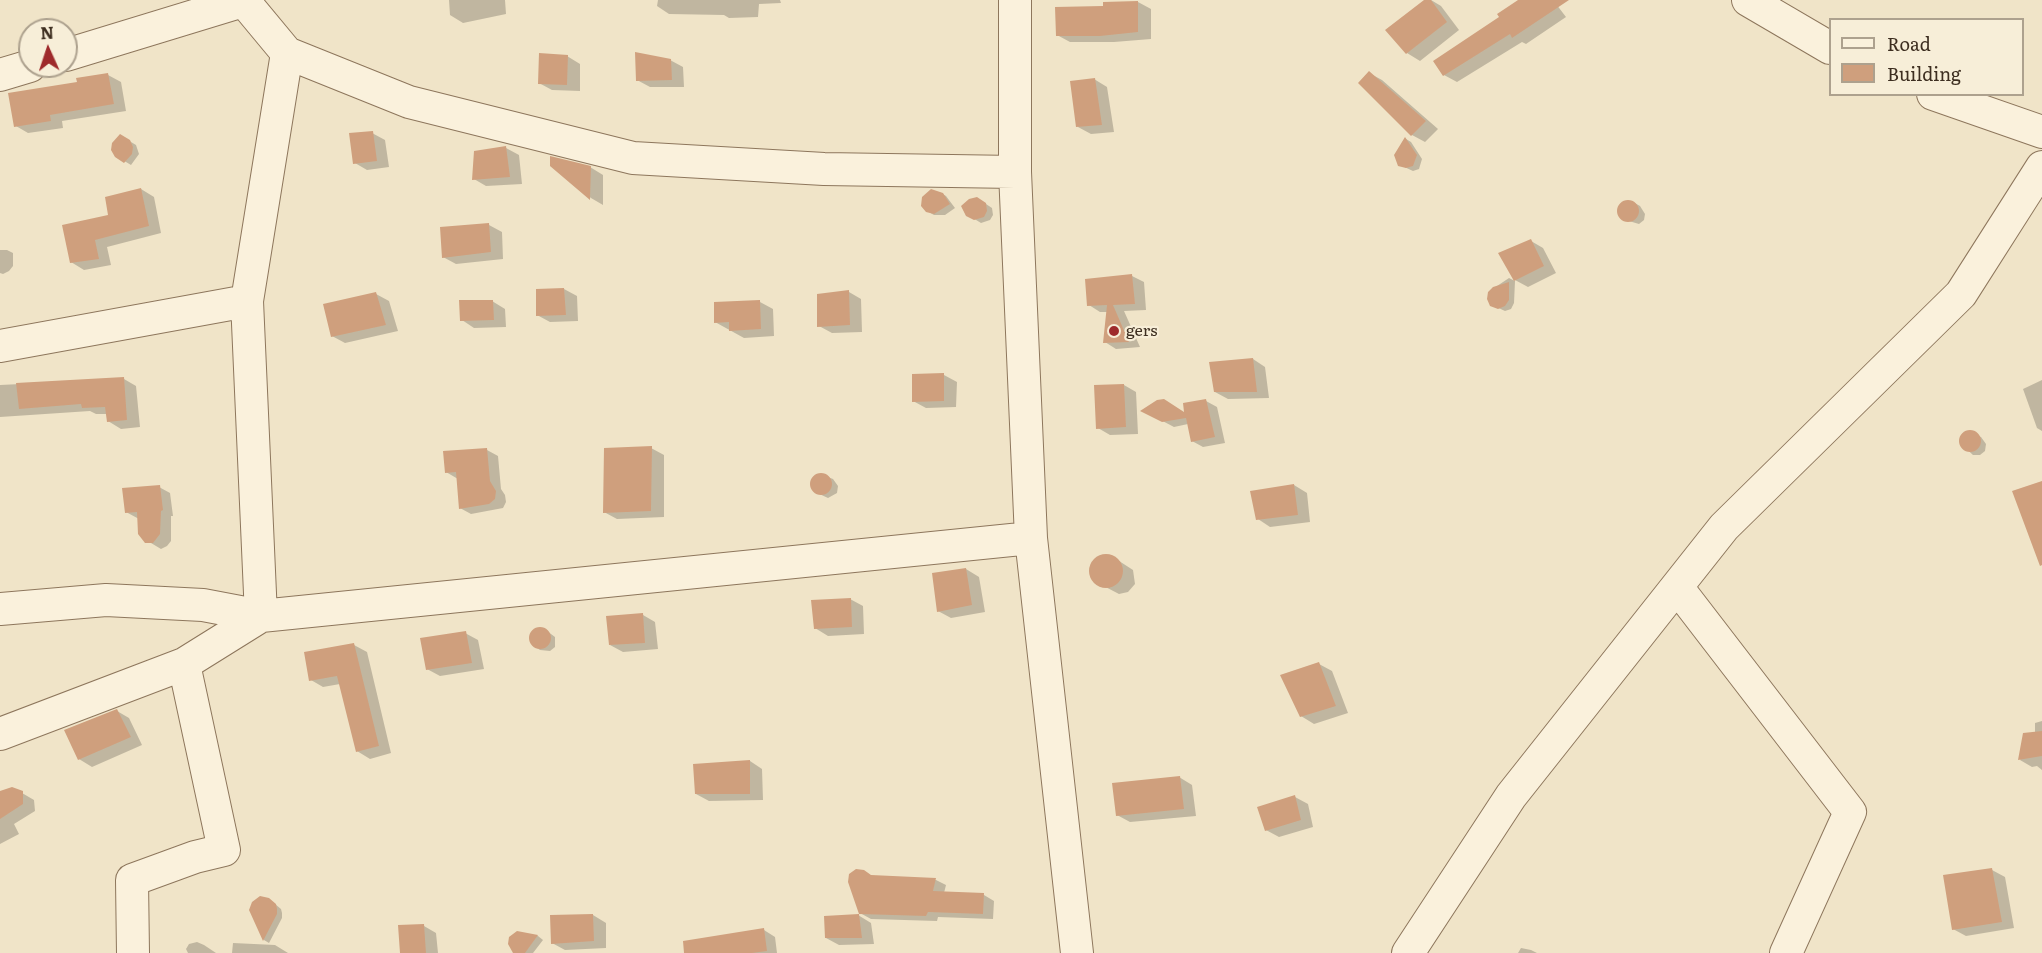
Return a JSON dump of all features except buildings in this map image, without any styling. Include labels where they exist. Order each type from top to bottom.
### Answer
[{"type":"street","points":[[78,51],[243,0],[287,53],[409,102],[633,158],[824,169],[1015,172]]},
{"type":"street","points":[[1015,0],[1015,172],[1031,538],[1077,953]]},
{"type":"street","points":[[1748,0],[1829,47]]},
{"type":"street","points":[[261,616],[247,301],[287,53]]},
{"type":"street","points":[[0,75],[18,70]]},
{"type":"street","points":[[1939,96],[2042,132]]},
{"type":"street","points":[[1408,953],[1510,796],[1724,527],[1961,294],[2042,168]]},
{"type":"street","points":[[0,346],[247,301]]},
{"type":"street","points":[[0,609],[106,600],[203,605],[261,616],[1031,538]]},
{"type":"street","points":[[1677,587],[1850,812],[1786,953]]},
{"type":"street","points":[[0,734],[184,664],[261,616]]},
{"type":"street","points":[[133,953],[132,880],[195,857],[224,850],[184,664]]},
{"type":"place","name":"gers","points":[[1114,331]]}]
